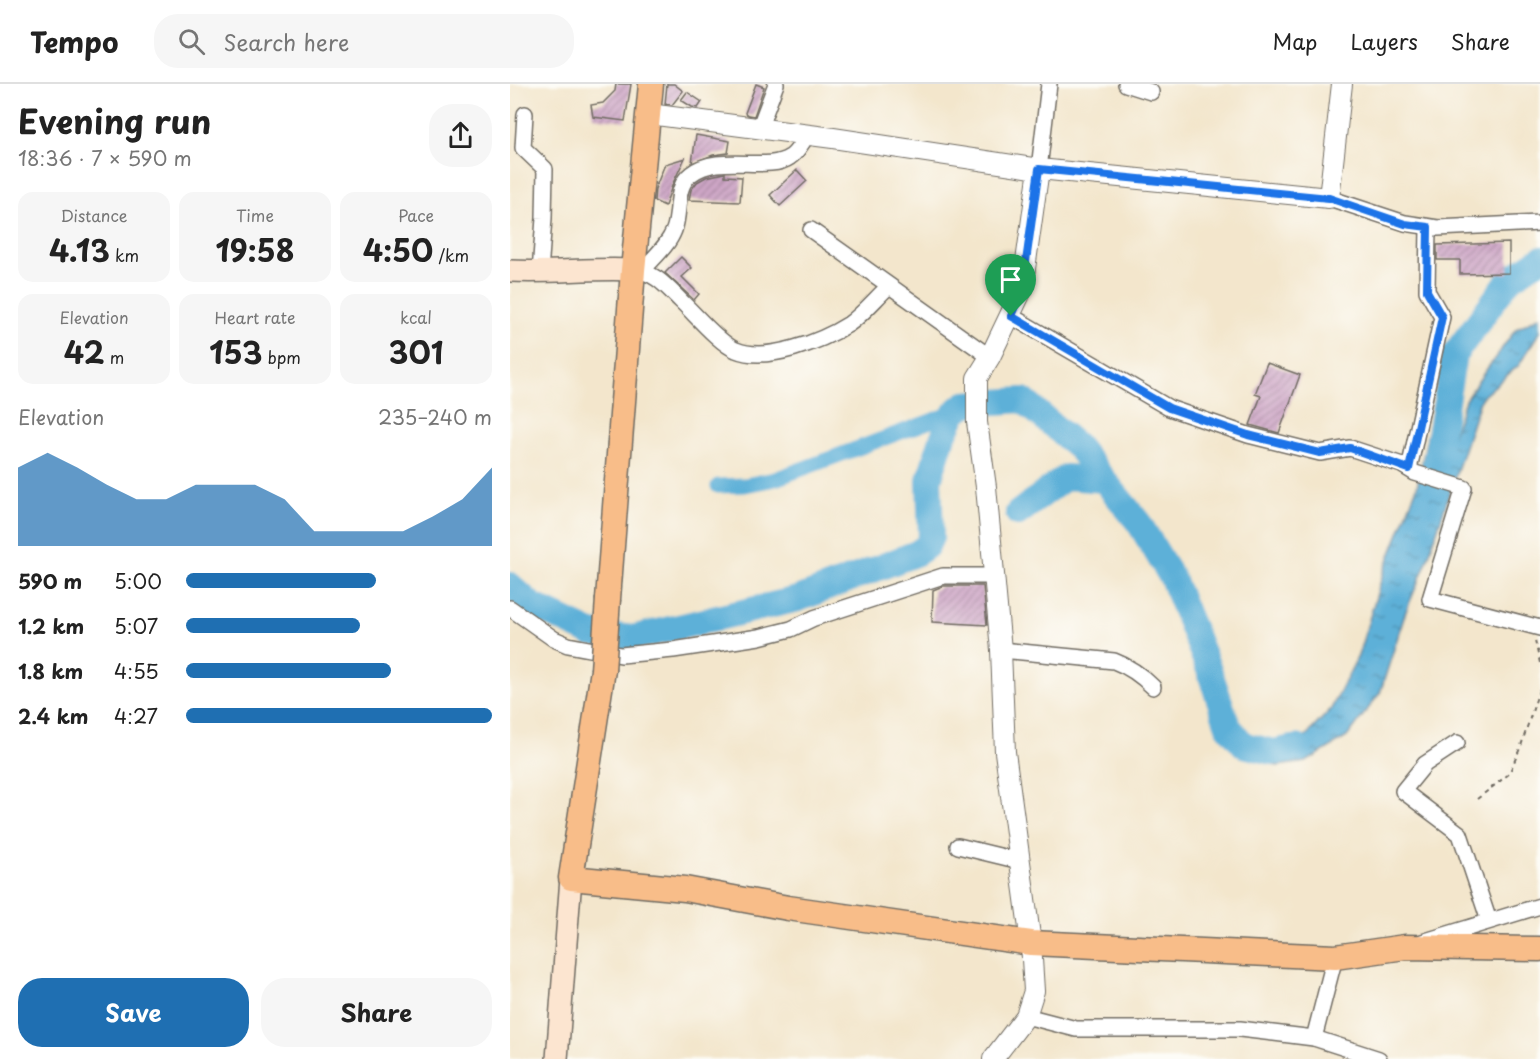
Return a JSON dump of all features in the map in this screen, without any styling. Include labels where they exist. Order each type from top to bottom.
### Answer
[{"type":"main road","points":[[557,1059],[571,878],[603,670],[638,270],[651,84]]},
{"type":"main road","points":[[510,270],[540,272],[603,268],[638,270]]},
{"type":"main road","points":[[571,878],[685,889],[788,908],[1031,943],[1335,957],[1405,947],[1540,949]]},
{"type":"street","points":[[759,129],[776,84]]},
{"type":"street","points":[[993,1059],[1026,1016],[1034,991],[1031,943],[1005,752],[1002,650],[992,540],[977,422],[977,378],[1011,316],[1022,290],[1049,84]]},
{"type":"street","points":[[1126,84],[1151,92]]},
{"type":"street","points":[[1329,198],[1342,84]]},
{"type":"street","points":[[525,114],[523,148],[545,169],[540,272]]},
{"type":"street","points":[[649,114],[1039,169],[1329,198],[1405,224],[1428,227],[1540,223]]},
{"type":"street","points":[[807,136],[790,158],[773,162],[711,165],[693,172],[683,182],[674,230],[663,248],[638,270],[660,280],[721,340],[735,350],[760,353],[798,349],[850,323],[889,286]]},
{"type":"street","points":[[1412,471],[1442,317],[1427,291],[1428,227]]},
{"type":"street","points":[[810,230],[990,357]]},
{"type":"street","points":[[1011,316],[1169,408],[1248,435],[1320,453],[1350,448],[1464,488],[1430,599],[1536,627]]},
{"type":"street","points":[[510,608],[554,639],[568,645],[621,655],[759,637],[943,576],[995,576]]},
{"type":"street","points":[[1002,650],[1114,661],[1128,666],[1144,677],[1153,687]]},
{"type":"street","points":[[1457,743],[1425,764],[1403,791],[1460,834],[1490,921]]},
{"type":"street","points":[[958,846],[1020,861]]},
{"type":"street","points":[[1405,947],[1540,906]]},
{"type":"street","points":[[1314,1038],[1335,957]]},
{"type":"street","points":[[1026,1016],[1076,1029],[1240,1029],[1314,1038],[1379,1059]]},
{"type":"path","points":[[1536,627],[1540,663]]},
{"type":"path","points":[[1477,799],[1509,774],[1521,746],[1540,687]]},
{"type":"water","points":[[1540,316],[1540,331],[1519,365],[1481,398],[1427,561],[1406,611],[1380,693],[1347,737],[1306,762],[1277,766],[1257,757],[1270,742],[1303,739],[1331,709],[1358,656],[1383,574],[1417,487],[1428,433],[1450,443],[1465,400],[1484,373],[1516,329]]},
{"type":"building","points":[[616,84],[631,84],[625,121],[593,117],[591,105],[603,103],[615,91]]},
{"type":"building","points":[[667,84],[674,84],[683,91],[672,105],[665,104]]},
{"type":"building","points":[[756,84],[764,87],[754,116],[745,113]]},
{"type":"building","points":[[687,92],[702,102],[698,108],[681,100]]},
{"type":"building","points":[[696,135],[730,141],[728,153],[713,155],[692,163]]},
{"type":"building","points":[[685,158],[665,206],[654,201],[655,189],[665,164]]},
{"type":"building","points":[[797,170],[807,181],[780,206],[770,195]]},
{"type":"building","points":[[725,173],[725,176],[742,177],[740,202],[689,200],[691,190],[697,182],[706,177]]},
{"type":"building","points":[[1509,243],[1509,273],[1460,274],[1460,260],[1437,260],[1437,245]]},
{"type":"building","points":[[681,257],[692,268],[682,277],[699,294],[694,300],[665,273]]},
{"type":"building","points":[[1267,363],[1300,375],[1279,433],[1250,425],[1261,396],[1255,394]]},
{"type":"building","points":[[943,586],[983,586],[987,625],[932,622],[933,590]]},
{"type":"waterway","points":[[1434,471],[1454,355],[1509,280],[1540,259]]},
{"type":"waterway","points":[[510,585],[532,605],[591,633],[632,638],[798,599],[917,553],[927,546],[931,537],[929,480],[942,439],[955,412],[965,404],[1023,400],[1077,446],[1104,480]]},
{"type":"waterway","points":[[718,486],[745,485],[775,479],[955,412]]},
{"type":"waterway","points":[[1018,513],[1066,477],[1104,480],[1139,523],[1172,578],[1208,667],[1228,726],[1244,745],[1273,752],[1298,747]]},
{"type":"route","points":[[1039,169],[1329,198],[1405,224],[1428,227],[1427,291],[1442,317],[1409,469],[1350,448],[1320,453],[1248,435],[1169,408],[1011,316],[1022,290],[1039,169]]}]
